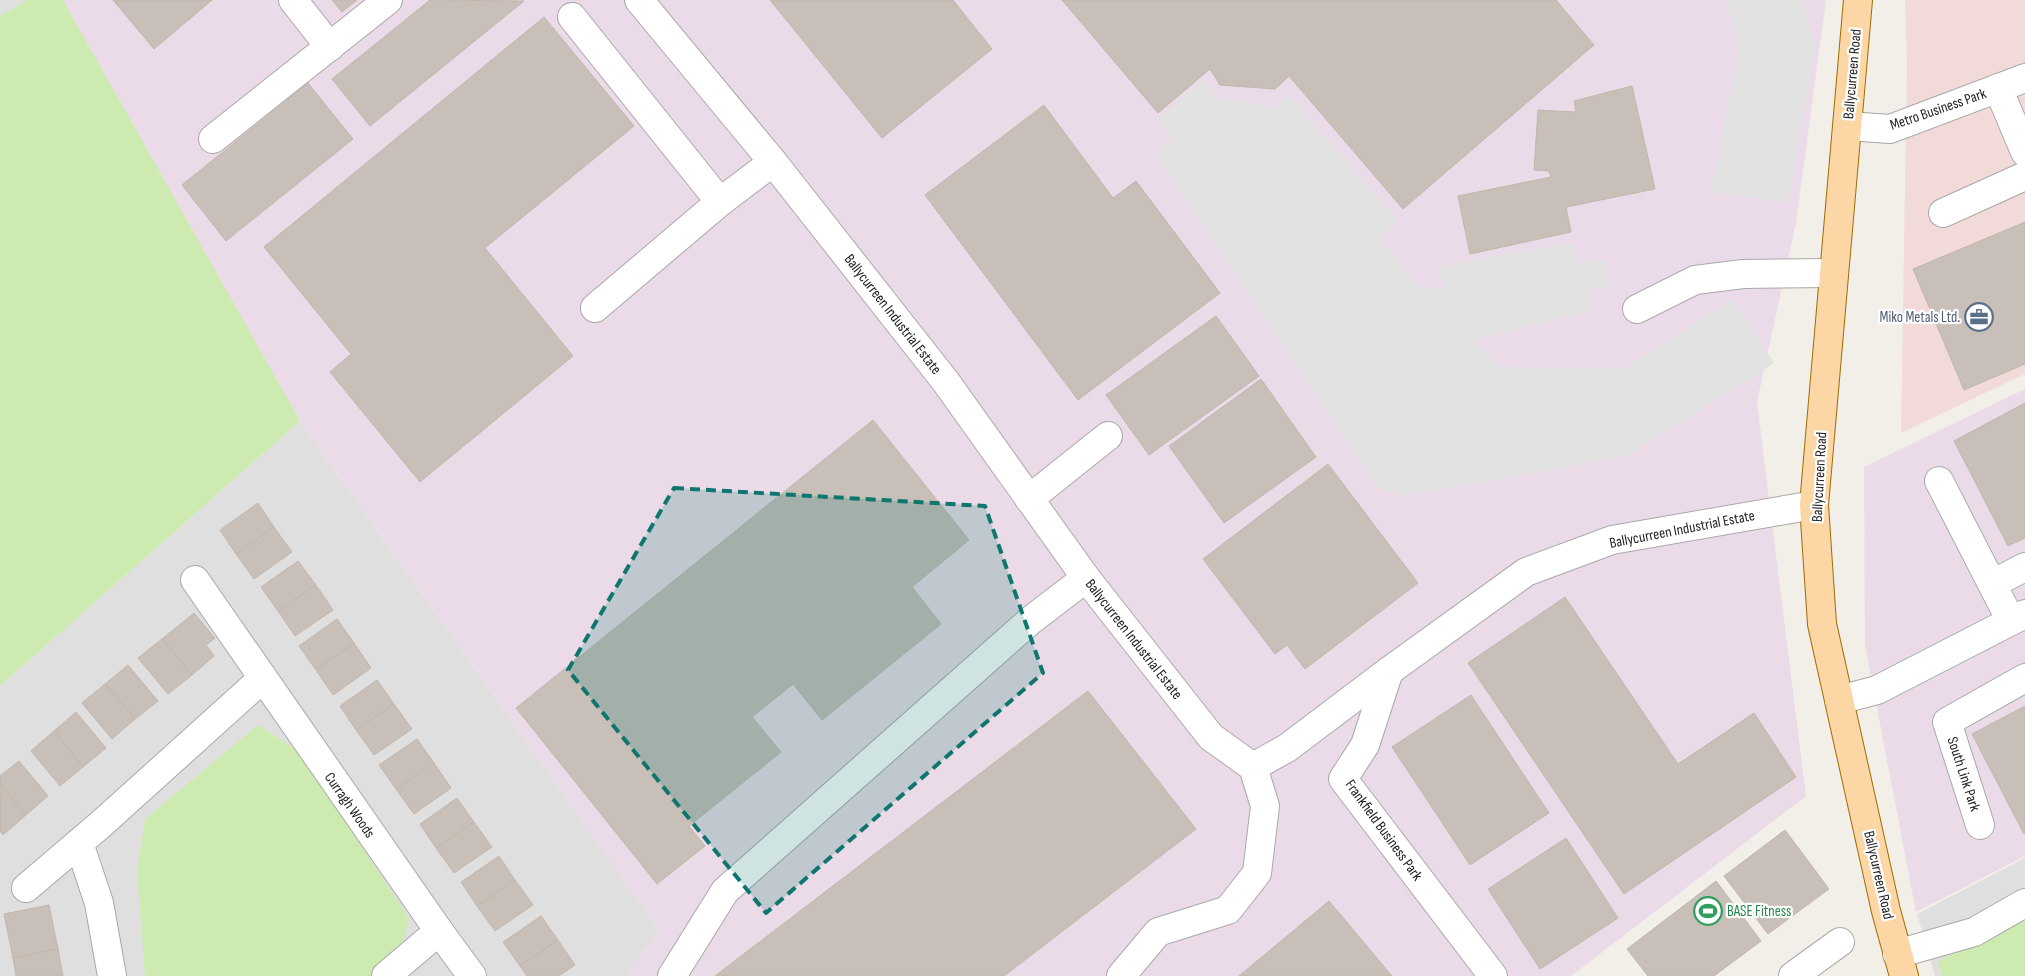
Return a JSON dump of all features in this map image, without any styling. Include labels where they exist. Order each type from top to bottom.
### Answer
[{"type":"main road","name":"Ballycurreen Road","points":[[1858,0],[1814,505],[1822,624],[1900,965]]},
{"type":"street","points":[[293,0],[330,47]]},
{"type":"street","points":[[213,138],[388,0]]},
{"type":"street","name":"Ballycurreen Industrial Estate","points":[[638,0],[773,162],[946,382],[1086,578],[1211,738],[1253,767],[1287,748],[1389,671],[1526,572],[1612,540],[1814,505]]},
{"type":"street","points":[[572,17],[720,202]]},
{"type":"street","name":"Metro Business Park","points":[[1848,126],[1890,129],[2025,78]]},
{"type":"street","name":"Metro Business Park","points":[[1998,88],[2025,152]]},
{"type":"street","points":[[594,308],[720,202],[773,162]]},
{"type":"street","points":[[1943,213],[2025,176]]},
{"type":"street","points":[[1637,310],[1695,280],[1743,274],[1833,273]]},
{"type":"street","points":[[1029,499],[1108,436]]},
{"type":"street","points":[[1839,700],[1877,690],[2018,618],[1992,584],[1938,481]]},
{"type":"street","points":[[1992,584],[2025,567]]},
{"type":"street","points":[[672,976],[725,890],[1031,620],[1086,578]]},
{"type":"street","name":"Curragh Woods","points":[[194,580],[262,680],[472,976]]},
{"type":"street","name":"Frankfield Business Park","points":[[1389,671],[1366,745],[1343,779],[1493,976]]},
{"type":"street","name":"South Link Park","points":[[1980,825],[1947,722],[2025,678]]},
{"type":"street","points":[[26,888],[262,680]]},
{"type":"street","points":[[1121,976],[1158,932],[1228,910],[1257,873],[1266,806],[1253,767]]},
{"type":"street","points":[[79,843],[99,903],[112,976]]},
{"type":"street","points":[[1900,965],[1974,932],[2025,903]]},
{"type":"street","points":[[386,976],[439,931]]},
{"type":"street","points":[[1793,976],[1840,942]]},
{"type":"highlighted area","points":[[674,488],[985,506],[1043,673],[766,913],[568,670]]},
{"type":"shaded area","points":[[0,0],[27,0],[0,16]]},
{"type":"shaded area","points":[[63,0],[1826,0],[1796,223],[1757,402],[1806,796],[1571,976],[625,976],[660,931],[284,398]]},
{"type":"shaded area","points":[[1727,0],[1803,0],[1815,49],[1788,203],[1711,192],[1739,50]]},
{"type":"shaded area","points":[[1905,0],[2025,0],[2025,374],[1901,433],[1907,65]]},
{"type":"shaded area","points":[[1202,80],[1217,97],[1274,108],[1289,95],[1398,221],[1379,238],[1418,285],[1445,291],[1439,267],[1572,242],[1579,264],[1604,259],[1610,286],[1586,290],[1592,310],[1474,340],[1501,367],[1624,369],[1732,299],[1774,363],[1627,456],[1403,496],[1379,488],[1156,155],[1172,138],[1157,121]]},
{"type":"shaded area","points":[[2025,389],[2025,856],[1916,912],[1865,645],[1864,467]]},
{"type":"shaded area","points":[[300,421],[660,931],[625,976],[0,976],[0,686]]},
{"type":"shaded area","points":[[2025,858],[2025,976],[1935,976],[1917,914]]},
{"type":"green space","points":[[27,0],[63,0],[300,421],[0,686],[0,16]]},
{"type":"green space","points":[[258,725],[301,753],[409,919],[400,951],[370,976],[145,976],[137,872],[145,819]]},
{"type":"green space","points":[[2025,917],[2025,976],[1942,976],[1938,961]]},
{"type":"building","points":[[113,0],[212,0],[154,49]]},
{"type":"building","points":[[332,0],[357,0],[342,12]]},
{"type":"building","points":[[430,0],[524,1],[370,126],[332,79]]},
{"type":"building","points":[[770,0],[953,0],[992,49],[882,138]]},
{"type":"building","points":[[1062,0],[1556,0],[1594,45],[1403,209],[1289,76],[1275,89],[1220,85],[1210,69],[1158,113]]},
{"type":"building","points":[[544,17],[634,126],[485,248],[573,356],[420,482],[330,372],[351,354],[264,247]]},
{"type":"building","points":[[308,83],[353,139],[226,241],[182,185]]},
{"type":"building","points":[[1632,86],[1655,189],[1566,207],[1571,232],[1470,254],[1458,196],[1551,177],[1549,171],[1534,170],[1538,110],[1576,112],[1574,101]]},
{"type":"building","points":[[1044,105],[1113,198],[1136,181],[1220,293],[1078,400],[925,195]]},
{"type":"building","name":"Miko Metals Ltd.","points":[[2025,222],[2025,364],[1964,390],[1913,269]]},
{"type":"building","points":[[1216,316],[1259,376],[1149,455],[1106,395]]},
{"type":"building","points":[[1261,379],[1316,457],[1224,523],[1169,446]]},
{"type":"building","points":[[2025,403],[2025,538],[2008,546],[1954,441]]},
{"type":"building","points":[[873,420],[969,540],[912,587],[941,624],[822,720],[793,684],[752,717],[781,752],[689,826],[705,846],[657,884],[516,708]]},
{"type":"building","points":[[1328,464],[1418,583],[1305,669],[1287,645],[1275,654],[1203,559]]},
{"type":"building","points":[[258,503],[274,527],[236,554],[220,530]]},
{"type":"building","points":[[274,527],[292,552],[254,579],[236,554]]},
{"type":"building","points":[[298,561],[316,585],[278,611],[261,587]]},
{"type":"building","points":[[316,585],[333,610],[295,636],[278,611]]},
{"type":"building","points":[[1565,597],[1678,764],[1754,713],[1796,777],[1624,894],[1468,663]]},
{"type":"building","points":[[194,613],[215,638],[206,645],[214,656],[192,675],[162,639]]},
{"type":"building","points":[[337,619],[354,643],[316,670],[299,646]]},
{"type":"building","points":[[162,639],[192,675],[168,694],[138,658]]},
{"type":"building","points":[[354,643],[371,668],[333,695],[316,670]]},
{"type":"building","points":[[128,665],[158,701],[135,719],[105,684]]},
{"type":"building","points":[[377,680],[394,704],[356,730],[340,706]]},
{"type":"building","points":[[105,684],[135,719],[112,739],[82,703]]},
{"type":"building","points":[[1088,691],[1196,829],[1004,976],[715,976]]},
{"type":"building","points":[[1471,695],[1549,813],[1470,865],[1392,747]]},
{"type":"building","points":[[394,704],[412,729],[374,755],[356,730]]},
{"type":"building","points":[[2025,706],[2025,833],[2024,834],[1972,734]]},
{"type":"building","points":[[76,712],[106,748],[83,767],[54,731]]},
{"type":"building","points":[[54,731],[83,767],[60,786],[31,751]]},
{"type":"building","points":[[417,739],[434,763],[396,789],[379,765]]},
{"type":"building","points":[[19,761],[48,796],[26,815],[0,784],[0,776]]},
{"type":"building","points":[[434,763],[451,788],[414,814],[396,789]]},
{"type":"building","points":[[0,784],[26,815],[3,835],[0,831]]},
{"type":"building","points":[[457,798],[474,822],[436,848],[420,824]]},
{"type":"building","points":[[474,822],[492,847],[454,873],[436,848]]},
{"type":"building","points":[[1785,830],[1829,889],[1768,934],[1724,876]]},
{"type":"building","points":[[1566,838],[1618,918],[1540,969],[1488,889]]},
{"type":"building","points":[[499,856],[515,880],[477,906],[461,882]]},
{"type":"building","points":[[515,880],[533,905],[495,931],[477,906]]},
{"type":"building","name":"BASE Fitness","points":[[1716,881],[1761,941],[1714,976],[1648,976],[1627,949]]},
{"type":"building","points":[[1329,901],[1392,976],[1239,976]]},
{"type":"building","points":[[49,905],[58,949],[13,958],[4,914]]},
{"type":"building","points":[[541,916],[558,940],[520,966],[503,942]]},
{"type":"building","points":[[558,940],[575,965],[559,976],[527,976],[520,966]]},
{"type":"building","points":[[58,949],[63,976],[16,976],[13,958]]},
{"type":"place","name":"Miko Metals Ltd.","points":[[1979,317]]},
{"type":"place","name":"BASE Fitness","points":[[1708,911]]}]
